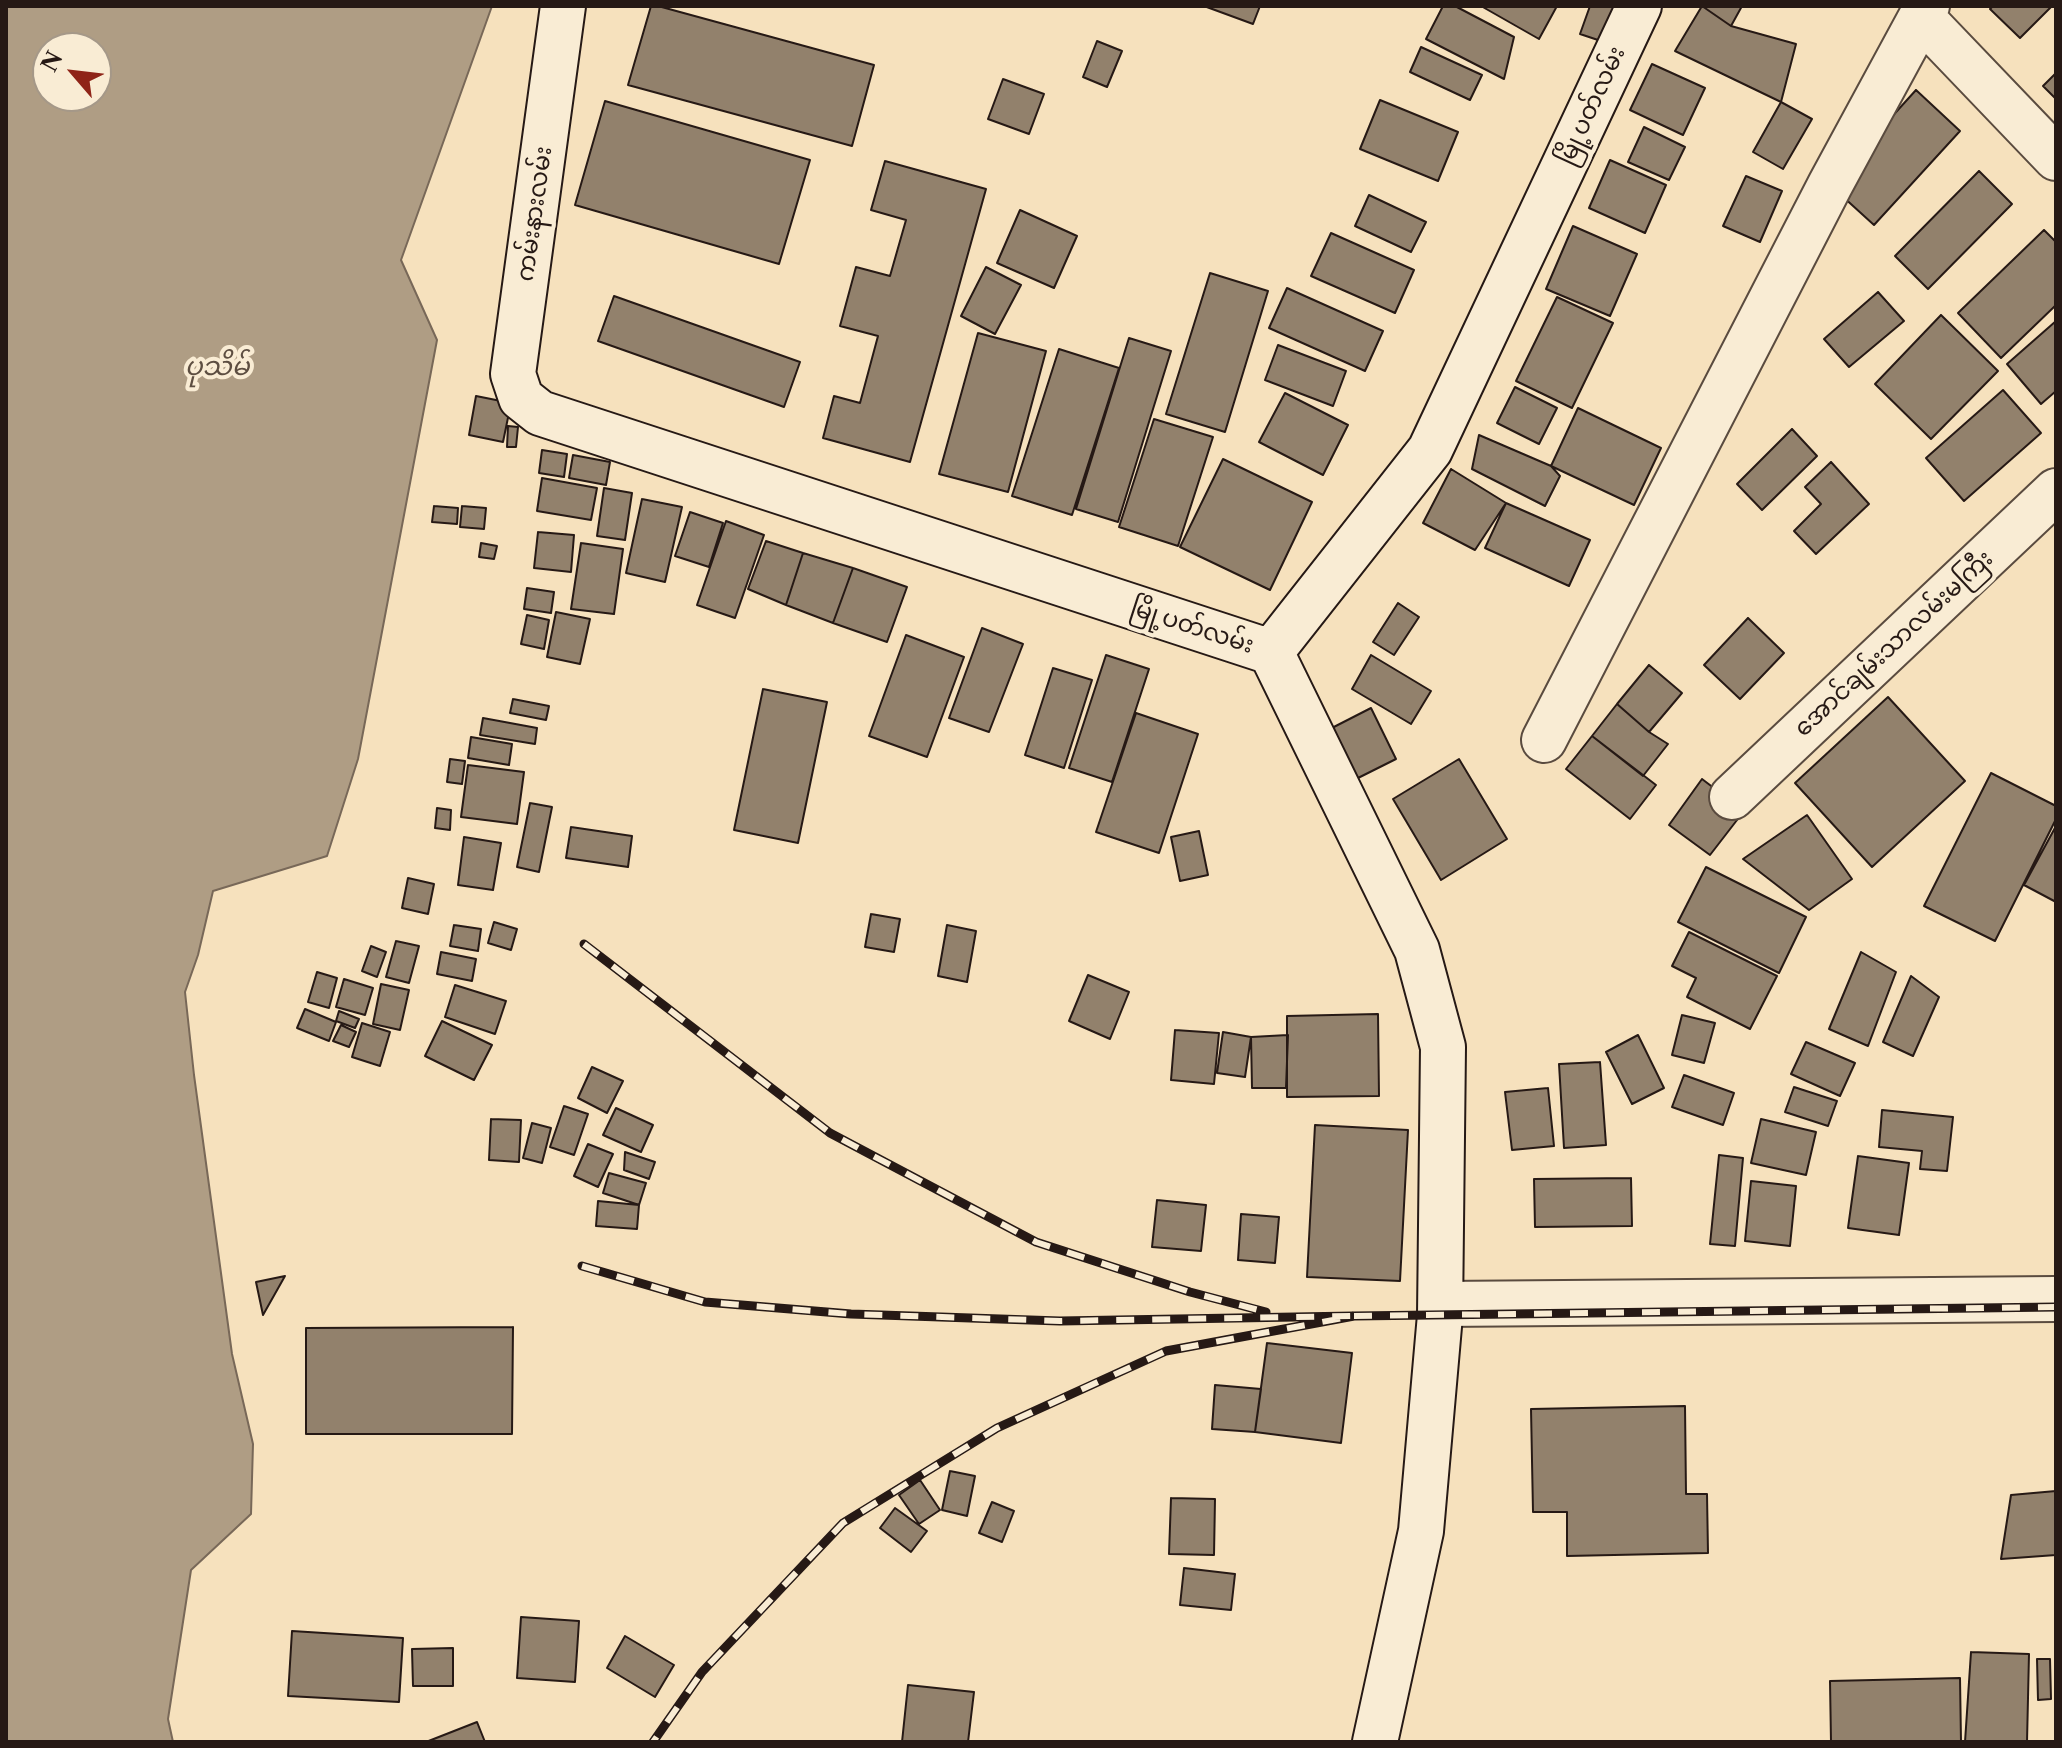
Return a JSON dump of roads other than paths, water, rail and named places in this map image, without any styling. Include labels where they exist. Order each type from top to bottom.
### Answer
[{"type":"street","name":"ကမ်းနားလမ်း","points":[[540,413],[521,398],[513,374],[563,6]]},
{"type":"street","name":"မြို့ပတ်လမ်း","points":[[540,413],[1271,652],[1430,450],[1639,6]]},
{"type":"street","points":[[1544,740],[1830,185],[1924,12],[2056,158]]},
{"type":"street","name":"အောင်ချမ်းသာလမ်းမကြီး","points":[[1732,797],[2056,491]]},
{"type":"street","points":[[1271,652],[1417,950],[1443,1047],[1441,1304],[1421,1531],[1375,1742]]},
{"type":"street","points":[[1441,1304],[2056,1299]]},
{"type":"water","name":"ပုသိမ်","points":[[6,6],[492,6],[401,260],[437,340],[358,759],[327,856],[213,891],[198,955],[185,992],[232,1354],[253,1444],[251,1514],[191,1570],[168,1719],[173,1742],[6,1742]]},
{"type":"railway","points":[[584,944],[830,1133],[1036,1242],[1190,1292],[1266,1312]]},
{"type":"railway","points":[[582,1266],[705,1302],[851,1314],[1060,1321],[1354,1316],[1166,1351],[997,1428],[843,1523],[702,1672],[653,1742]]},
{"type":"railway","points":[[1354,1316],[2056,1307]]}]
